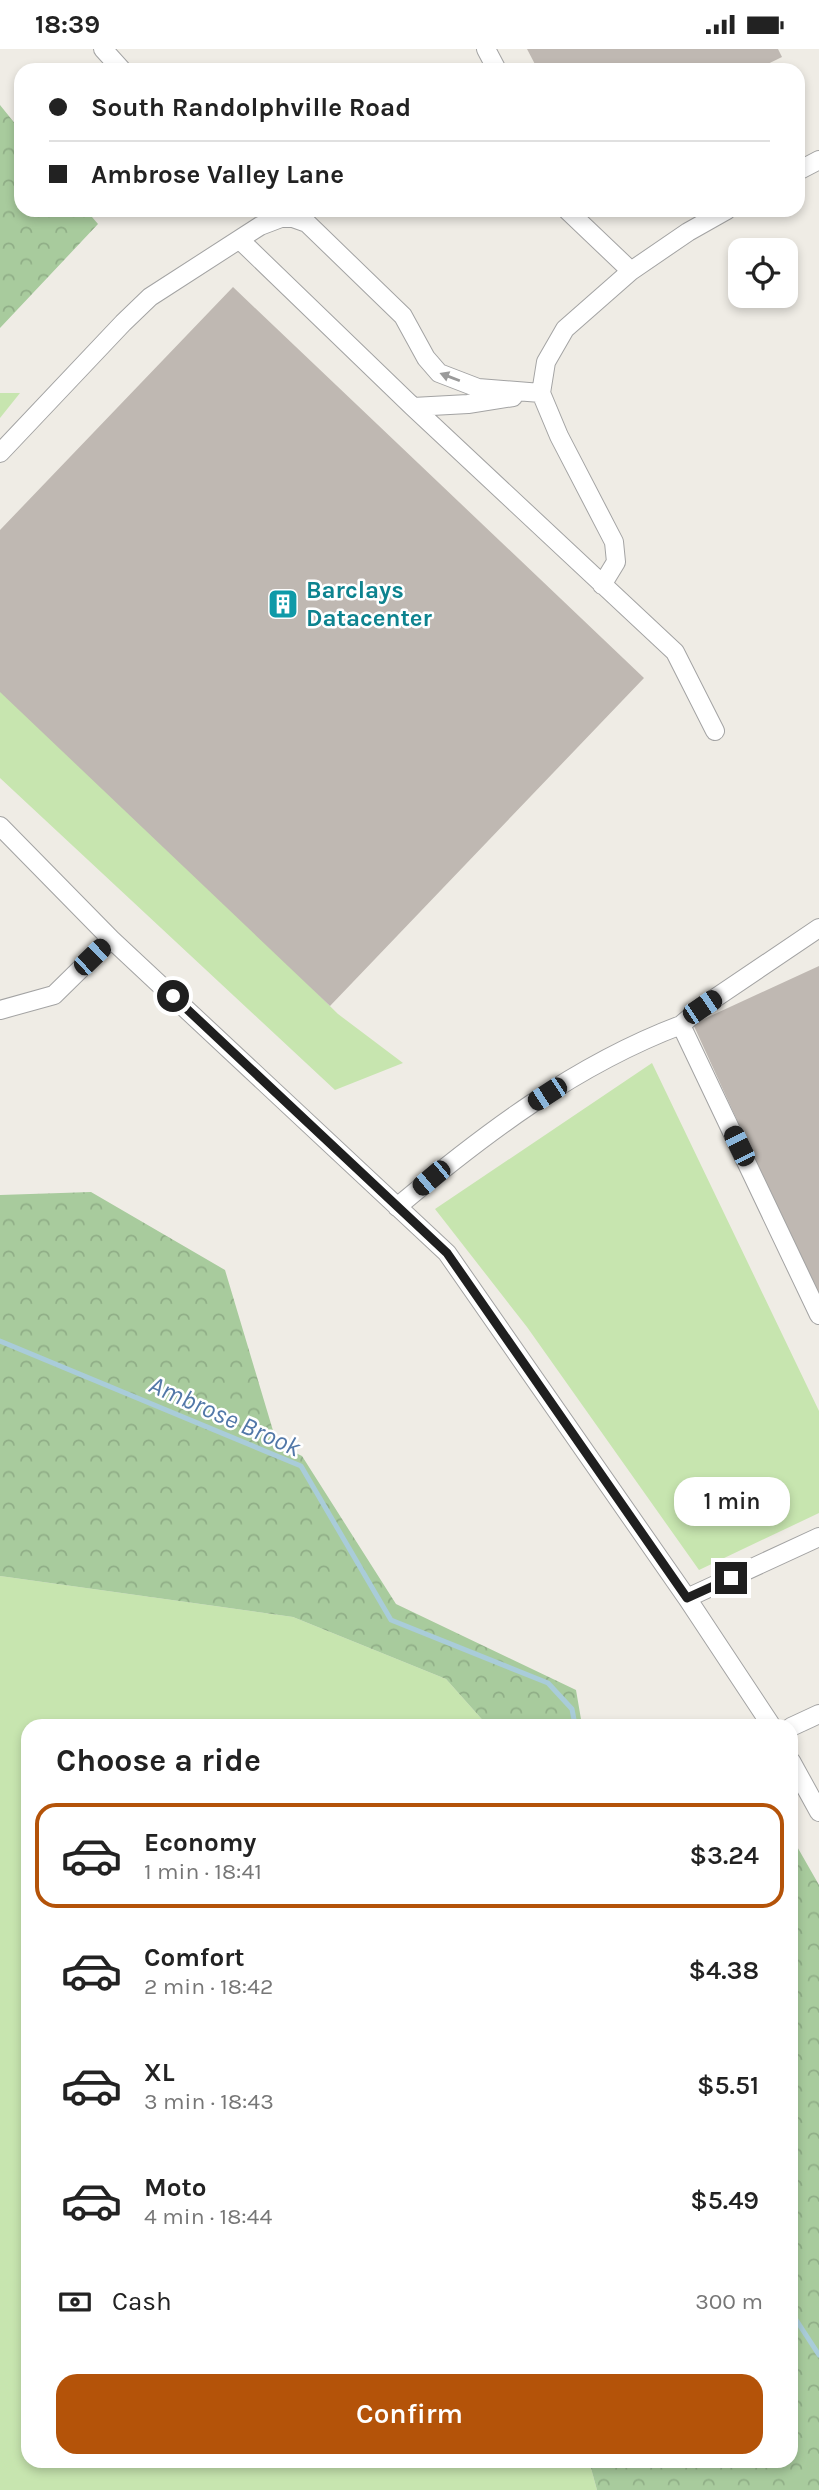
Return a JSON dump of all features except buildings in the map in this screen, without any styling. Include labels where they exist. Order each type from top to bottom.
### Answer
[{"type":"street","points":[[103,49],[116,63]]},
{"type":"street","points":[[574,217],[631,271]]},
{"type":"street","points":[[602,585],[616,562],[614,542],[559,436],[541,393],[547,362],[565,329],[631,271],[715,217]]},
{"type":"street","points":[[0,453],[122,323],[150,297],[260,226],[281,218],[293,218],[307,223],[403,316],[426,358],[439,373],[478,388],[541,393]]},
{"type":"street","points":[[240,240],[413,407],[675,652],[715,731]]},
{"type":"street","points":[[413,407],[468,404],[541,393]]},
{"type":"street","points":[[0,826],[111,939],[447,1253],[687,1598],[767,1719]]},
{"type":"street","points":[[397,1206],[494,1128],[608,1057],[648,1037],[681,1025],[702,1007],[819,928]]},
{"type":"street","points":[[0,1010],[54,995],[111,939]]},
{"type":"street","points":[[681,1025],[819,1315]]},
{"type":"street","points":[[687,1598],[819,1537]]},
{"type":"street","points":[[798,1724],[819,1714]]},
{"type":"street","points":[[798,1774],[819,1812]]},
{"type":"green space","points":[[0,105],[14,122],[14,217],[92,217],[98,224],[0,328]]},
{"type":"green space","points":[[0,393],[20,393],[0,418]]},
{"type":"green space","points":[[0,681],[338,1014],[403,1063],[335,1090],[0,778]]},
{"type":"green space","points":[[652,1063],[819,1411],[819,1513],[699,1570],[527,1327],[435,1209]]},
{"type":"green space","points":[[91,1192],[225,1270],[277,1444],[302,1456],[396,1604],[576,1690],[581,1719],[482,1719],[446,1679],[293,1617],[0,1576],[0,1195]]},
{"type":"green space","points":[[0,1576],[293,1617],[446,1679],[482,1719],[21,1719],[21,2468],[591,2468],[597,2490],[0,2490]]},
{"type":"green space","points":[[798,1848],[819,1885],[819,2490],[597,2490],[591,2468],[798,2468]]},
{"type":"waterway","name":"Ambrose Brook","points":[[0,1341],[301,1466],[391,1620],[548,1683],[572,1709],[574,1719]]},
{"type":"waterway","name":"Ambrose Brook","points":[[798,2323],[819,2355]]},
{"type":"place","name":"Barclays Datacenter","points":[[283,604]]},
{"type":"route","points":[[173,996],[447,1253],[687,1598],[731,1578]]}]
